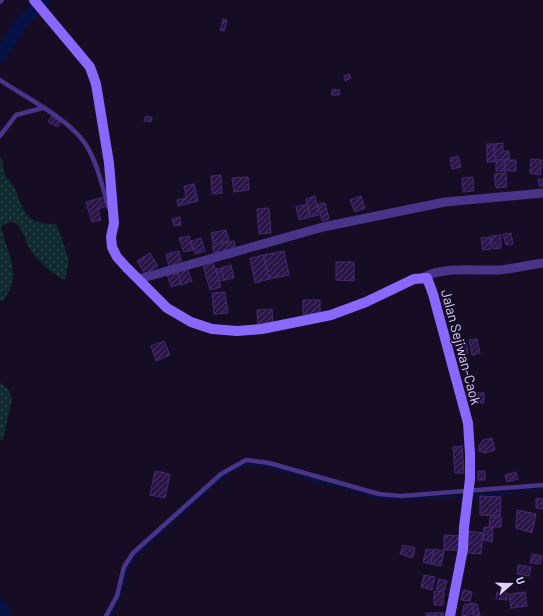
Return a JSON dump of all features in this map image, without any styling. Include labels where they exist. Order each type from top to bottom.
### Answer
[{"type":"street","name":"Jalan Sejiwan-Caok","points":[[34,0],[90,67],[96,84],[109,164],[114,223],[111,237],[112,247],[117,256],[167,308],[191,322],[220,331],[274,328],[330,316],[366,302],[414,279],[424,277],[427,278],[433,294],[468,423],[471,472],[463,549],[450,616]]},
{"type":"street","points":[[139,279],[323,227],[445,202],[543,193]]},
{"type":"street","points":[[424,277],[430,274],[446,272],[501,270],[543,263]]},
{"type":"lane","points":[[0,80],[43,108],[75,132],[85,142],[93,159],[114,223]]},
{"type":"lane","points":[[0,136],[16,115],[43,108]]},
{"type":"lane","points":[[106,616],[117,596],[124,567],[133,553],[221,474],[246,460],[269,463],[379,494],[401,496],[468,496],[543,485]]},
{"type":"green space","points":[[0,156],[5,174],[14,187],[27,215],[37,222],[56,224],[69,260],[65,280],[50,271],[33,254],[16,223],[12,221],[1,226],[12,264],[13,273],[9,291],[3,301],[0,301]]},
{"type":"green space","points":[[0,383],[8,389],[12,399],[3,440],[0,440]]},
{"type":"building","points":[[223,19],[227,20],[224,31],[220,30]]},
{"type":"building","points":[[349,74],[351,78],[345,81],[344,76]]},
{"type":"building","points":[[332,89],[340,90],[339,95],[332,95]]},
{"type":"building","points":[[52,116],[61,122],[58,127],[48,122]]},
{"type":"building","points":[[146,116],[152,117],[151,122],[144,121]]},
{"type":"building","points":[[503,143],[503,151],[509,151],[509,160],[495,160],[494,144]]},
{"type":"building","points":[[487,144],[494,144],[495,162],[487,162]]},
{"type":"building","points":[[458,156],[461,167],[452,169],[450,158]]},
{"type":"building","points":[[531,159],[542,160],[540,175],[530,173]]},
{"type":"building","points":[[496,160],[505,160],[505,171],[496,171]]},
{"type":"building","points":[[505,160],[516,160],[516,171],[505,171]]},
{"type":"building","points":[[506,173],[507,187],[496,188],[494,174]]},
{"type":"building","points":[[221,175],[222,193],[212,194],[211,176]]},
{"type":"building","points":[[248,177],[249,190],[234,192],[232,178]]},
{"type":"building","points":[[473,177],[474,191],[463,192],[462,178]]},
{"type":"building","points":[[538,179],[543,179],[543,186],[539,186]]},
{"type":"building","points":[[194,184],[198,201],[178,206],[177,200],[186,198],[184,186]]},
{"type":"building","points":[[315,196],[319,215],[310,217],[306,199]]},
{"type":"building","points":[[361,196],[365,208],[355,212],[350,200]]},
{"type":"building","points":[[104,197],[107,206],[98,209],[101,220],[92,222],[86,202]]},
{"type":"building","points":[[325,203],[329,219],[322,221],[318,204]]},
{"type":"building","points":[[307,204],[310,217],[299,220],[296,207]]},
{"type":"building","points":[[269,208],[271,233],[259,234],[257,209]]},
{"type":"building","points":[[180,217],[181,225],[174,226],[172,219]]},
{"type":"building","points":[[226,230],[229,241],[213,244],[211,233]]},
{"type":"building","points":[[511,233],[513,244],[506,245],[503,234]]},
{"type":"building","points":[[501,235],[501,248],[493,249],[491,236]]},
{"type":"building","points":[[189,236],[193,250],[184,252],[179,238]]},
{"type":"building","points":[[490,237],[491,249],[483,250],[481,238]]},
{"type":"building","points":[[201,238],[205,251],[195,254],[191,241]]},
{"type":"building","points":[[234,241],[236,251],[215,256],[212,246]]},
{"type":"building","points":[[179,251],[182,264],[169,267],[166,254]]},
{"type":"building","points":[[284,251],[289,275],[269,279],[263,255]]},
{"type":"building","points":[[150,253],[158,266],[145,274],[137,261]]},
{"type":"building","points":[[263,255],[269,279],[255,283],[250,258]]},
{"type":"building","points":[[213,262],[221,287],[210,290],[203,265]]},
{"type":"building","points":[[336,262],[354,262],[354,281],[336,280]]},
{"type":"building","points":[[231,265],[234,278],[224,280],[221,268]]},
{"type":"building","points":[[187,268],[192,281],[181,285],[177,271]]},
{"type":"building","points":[[221,268],[224,280],[219,281],[216,269]]},
{"type":"building","points":[[177,271],[181,284],[171,287],[167,274]]},
{"type":"building","points":[[225,292],[228,313],[214,314],[212,293]]},
{"type":"building","points":[[303,300],[320,300],[320,314],[303,314]]},
{"type":"building","points":[[272,309],[273,323],[258,324],[257,310]]},
{"type":"building","points":[[477,339],[480,353],[472,355],[469,340]]},
{"type":"building","points":[[164,341],[170,355],[156,361],[151,346]]},
{"type":"building","points":[[466,342],[468,353],[460,355],[459,343]]},
{"type":"building","points":[[471,393],[484,393],[484,403],[471,403]]},
{"type":"building","points":[[492,438],[495,450],[485,453],[479,451],[479,446],[483,440]]},
{"type":"building","points":[[462,446],[464,473],[455,473],[453,447]]},
{"type":"building","points":[[155,471],[170,474],[165,498],[150,495]]},
{"type":"building","points":[[478,471],[485,471],[485,480],[478,480]]},
{"type":"building","points":[[516,472],[518,479],[507,482],[505,475]]},
{"type":"building","points":[[480,496],[501,497],[500,516],[480,515]]},
{"type":"building","points":[[536,498],[543,499],[543,509],[536,508]]},
{"type":"building","points":[[517,510],[536,514],[532,533],[516,528]]},
{"type":"building","points":[[490,517],[501,517],[501,527],[489,527]]},
{"type":"building","points":[[484,527],[493,527],[492,542],[483,540]]},
{"type":"building","points":[[468,531],[483,533],[481,554],[466,553]]},
{"type":"building","points":[[444,535],[462,536],[462,545],[457,550],[444,550]]},
{"type":"building","points":[[403,545],[415,548],[413,558],[400,554]]},
{"type":"building","points":[[426,549],[434,550],[431,564],[423,562]]},
{"type":"building","points":[[434,549],[444,551],[441,566],[431,564]]},
{"type":"building","points":[[532,554],[542,556],[540,564],[530,563]]},
{"type":"building","points":[[518,565],[531,567],[529,576],[517,574]]},
{"type":"building","points":[[424,575],[435,577],[432,590],[421,587]]},
{"type":"building","points":[[439,579],[447,581],[444,591],[436,589]]},
{"type":"building","points":[[463,590],[472,592],[470,601],[461,600]]},
{"type":"building","points":[[434,591],[444,592],[443,605],[434,605]]},
{"type":"building","points":[[497,592],[507,593],[507,600],[496,599]]},
{"type":"building","points":[[525,592],[527,606],[511,608],[509,594]]},
{"type":"building","points":[[471,603],[477,604],[480,616],[474,616]]},
{"type":"building","points":[[471,603],[474,614],[462,616],[464,605]]},
{"type":"building","points":[[426,613],[444,613],[444,616],[426,616]]},
{"type":"waterway","points":[[0,56],[21,23],[44,0]]},
{"type":"waterway","points":[[110,616],[120,597],[128,569],[136,555],[223,477],[246,464],[268,467],[378,498],[401,500],[464,496]]},
{"type":"waterway","points":[[471,496],[543,489]]},
{"type":"waterway","points":[[0,606],[5,616]]}]
